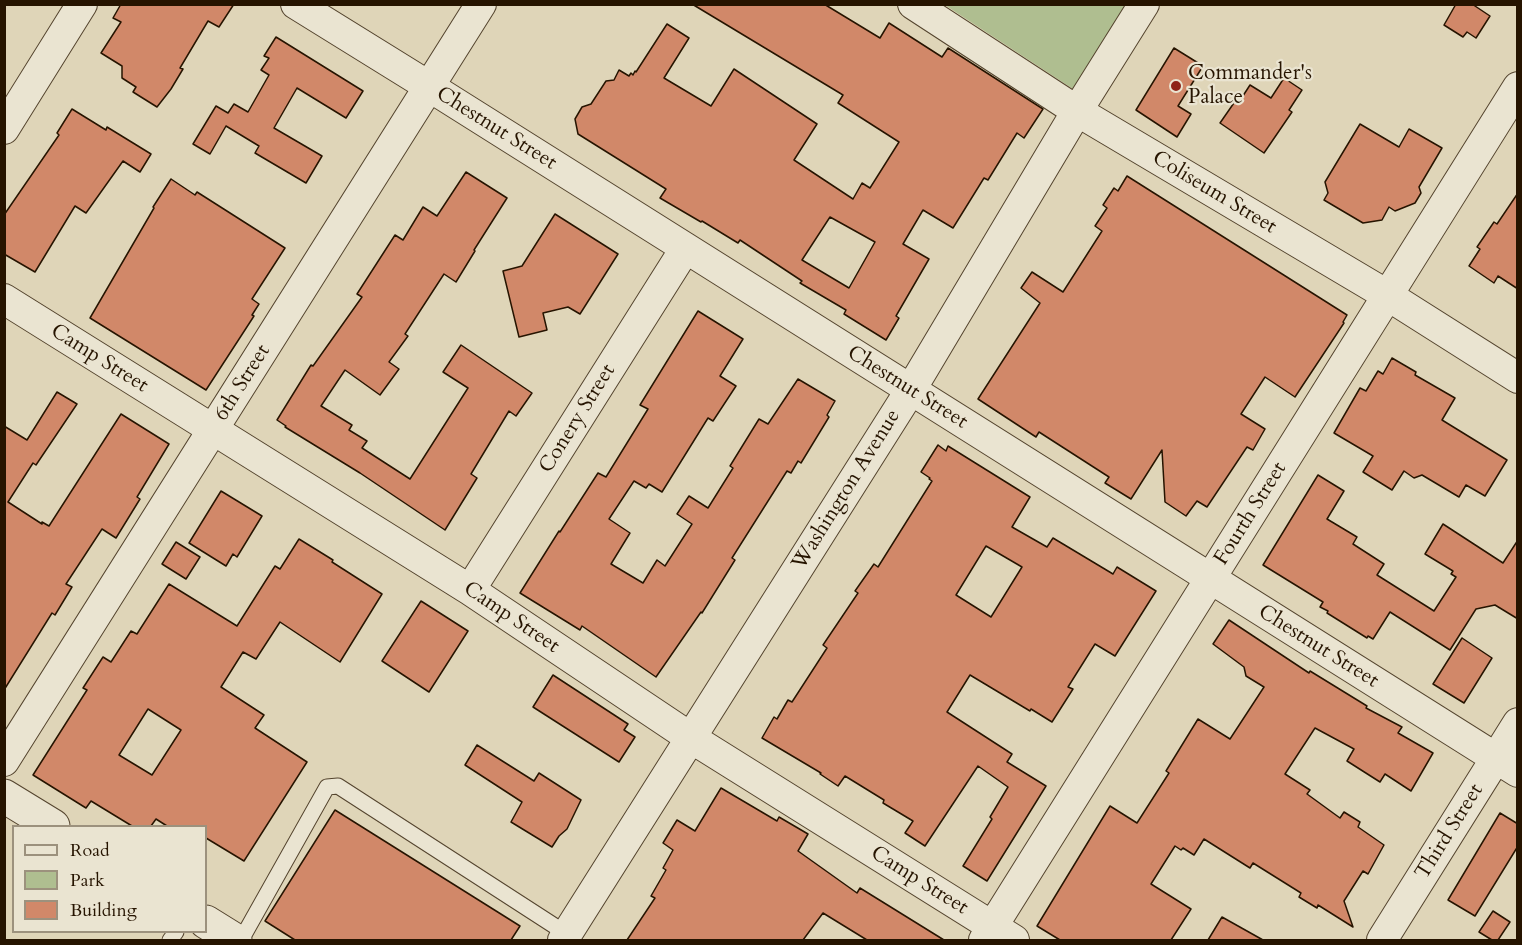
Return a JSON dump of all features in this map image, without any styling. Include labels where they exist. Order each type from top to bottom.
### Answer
[{"type":"street","points":[[4,129],[82,4]]},
{"type":"street","name":"Chestnut Street","points":[[296,4],[1507,765]]},
{"type":"street","name":"6th Street","points":[[4,761],[481,4]]},
{"type":"street","name":"Coliseum Street","points":[[913,4],[1077,111],[1387,295],[1518,378]]},
{"type":"street","name":"Washington Avenue","points":[[565,937],[910,391],[1077,111],[1144,4]]},
{"type":"street","name":"Fourth Street","points":[[997,936],[1210,579],[1518,87]]},
{"type":"street","name":"Conery Street","points":[[470,590],[685,249]]},
{"type":"street","name":"Camp Street","points":[[4,299],[470,590],[691,738],[997,936]]},
{"type":"street","name":"Third Street","points":[[1382,940],[1507,765],[1518,723]]},
{"type":"street","points":[[4,796],[51,825]]},
{"type":"street","points":[[207,923],[235,940]]},
{"type":"lane","points":[[241,940],[327,787],[338,786],[565,937]]},
{"type":"green space","points":[[945,5],[1127,5],[1073,89]]},
{"type":"building","points":[[121,4],[234,4],[219,27],[208,21],[180,68],[183,69],[157,107],[133,92],[136,87],[122,78],[122,66],[101,53],[121,22],[113,18]]},
{"type":"building","points":[[692,4],[824,4],[880,38],[889,23],[942,57],[948,48],[1043,109],[1024,138],[1017,133],[988,180],[984,178],[953,228],[923,210],[903,244],[929,259],[896,316],[899,318],[886,340],[844,314],[846,310],[800,283],[802,281],[740,240],[738,243],[660,198],[666,189],[578,134],[575,119],[582,107],[591,104],[606,81],[614,80],[619,70],[629,76],[636,72],[667,24],[689,38],[664,78],[711,106],[734,69],[817,124],[794,160],[853,199],[862,183],[870,188],[899,142],[838,103],[843,95]],"holes":[[[830,217],[875,242],[849,288],[802,260]]]},
{"type":"building","points":[[1456,4],[1472,4],[1490,16],[1476,38],[1467,32],[1463,37],[1444,25]]},
{"type":"building","points":[[276,37],[363,91],[346,118],[297,88],[274,128],[322,156],[306,183],[255,153],[259,146],[226,126],[210,154],[193,144],[216,106],[228,113],[234,104],[248,112],[269,75],[261,70],[269,58],[264,56]]},
{"type":"building","points":[[1174,48],[1203,66],[1178,106],[1191,114],[1177,137],[1136,110]]},
{"type":"building","points":[[1284,78],[1302,90],[1289,110],[1292,112],[1264,153],[1220,123],[1236,100],[1239,102],[1250,85],[1271,98]]},
{"type":"building","points":[[72,109],[151,154],[140,172],[123,161],[86,213],[75,206],[35,272],[4,254],[4,215],[59,135],[57,133]]},
{"type":"building","points":[[1360,124],[1399,147],[1409,129],[1442,148],[1419,187],[1421,193],[1415,203],[1395,211],[1389,207],[1382,220],[1363,223],[1324,200],[1328,193],[1325,182]]},
{"type":"building","points":[[466,172],[507,198],[456,282],[444,274],[405,334],[408,336],[389,362],[399,369],[380,395],[345,370],[321,406],[352,425],[349,430],[367,441],[362,448],[410,479],[468,388],[443,372],[461,345],[532,393],[516,416],[509,411],[471,474],[477,478],[445,530],[277,420],[311,365],[313,366],[362,297],[357,294],[395,235],[403,240],[423,207],[437,216]]},
{"type":"building","points":[[1127,176],[1347,315],[1295,397],[1265,377],[1241,414],[1265,429],[1253,450],[1247,447],[1207,507],[1197,501],[1186,516],[1165,502],[1162,450],[1131,499],[1105,483],[1109,477],[1039,432],[1036,437],[978,399],[1040,303],[1021,288],[1032,272],[1063,292],[1102,231],[1095,226],[1107,208],[1103,205],[1114,188],[1118,191]]},
{"type":"building","points":[[171,179],[195,195],[197,192],[285,248],[252,299],[259,304],[252,315],[254,316],[206,390],[90,318]]},
{"type":"building","points":[[1518,193],[1518,289],[1498,276],[1494,283],[1469,266],[1480,249],[1477,247],[1494,222],[1497,224]]},
{"type":"building","points":[[555,214],[618,254],[580,314],[568,307],[543,313],[547,330],[519,337],[503,271],[522,266]]},
{"type":"building","points":[[698,311],[743,339],[720,376],[736,386],[713,421],[708,418],[662,492],[649,484],[646,488],[634,481],[609,519],[630,533],[611,564],[643,583],[657,560],[665,566],[692,524],[677,514],[689,496],[708,508],[733,468],[730,466],[759,419],[768,424],[798,379],[835,401],[827,415],[829,417],[801,463],[798,461],[791,473],[787,471],[732,558],[735,560],[702,613],[656,677],[582,626],[580,630],[520,593],[598,473],[606,477],[648,409],[640,405]]},
{"type":"building","points":[[1392,358],[1416,372],[1415,375],[1455,398],[1442,420],[1507,460],[1485,496],[1466,485],[1459,497],[1422,475],[1414,478],[1404,471],[1392,490],[1363,472],[1373,456],[1334,433],[1360,388],[1366,391],[1378,371],[1383,374]]},
{"type":"building","points":[[57,392],[77,404],[36,465],[33,463],[8,502],[42,524],[42,522],[49,526],[121,414],[169,444],[137,497],[140,499],[116,538],[102,529],[66,584],[72,587],[55,615],[52,613],[4,690],[4,426],[27,440]]},
{"type":"building","points":[[938,445],[946,451],[948,446],[1030,497],[1012,527],[1047,547],[1053,538],[1113,574],[1117,567],[1156,591],[1115,656],[1095,644],[1068,687],[1073,689],[1052,722],[970,675],[947,712],[1012,754],[1007,762],[1046,786],[987,881],[963,866],[992,819],[990,817],[1008,787],[978,766],[925,846],[905,833],[913,821],[883,803],[884,800],[845,776],[838,786],[821,773],[762,738],[774,717],[777,719],[788,700],[792,702],[827,648],[823,645],[858,593],[855,591],[874,564],[878,567],[932,481],[921,472]],"holes":[[[986,546],[1022,567],[991,617],[956,595]]]},
{"type":"building","points":[[1318,475],[1344,491],[1327,519],[1357,537],[1353,544],[1384,564],[1377,575],[1434,611],[1456,577],[1451,574],[1453,571],[1425,554],[1443,524],[1503,563],[1518,540],[1518,619],[1495,605],[1476,609],[1450,650],[1390,612],[1373,639],[1368,636],[1367,638],[1327,613],[1328,611],[1320,607],[1323,602],[1263,565]]},
{"type":"building","points":[[221,491],[262,516],[237,557],[233,554],[226,566],[189,543]]},
{"type":"building","points":[[299,539],[382,594],[340,662],[280,622],[256,659],[243,652],[221,687],[264,715],[255,728],[307,762],[244,861],[207,839],[207,825],[165,825],[156,819],[152,825],[130,825],[91,801],[86,808],[33,775],[87,690],[83,688],[103,657],[111,662],[131,631],[137,634],[169,584],[237,626],[275,566],[280,569]],"holes":[[[148,709],[181,730],[152,775],[119,755]]]},
{"type":"building","points":[[176,542],[200,557],[186,579],[162,564]]},
{"type":"building","points":[[421,601],[468,631],[429,692],[382,661]]},
{"type":"building","points":[[1229,620],[1309,673],[1310,671],[1367,706],[1366,708],[1402,727],[1398,733],[1433,753],[1411,791],[1385,774],[1380,782],[1347,761],[1354,749],[1315,728],[1285,774],[1310,790],[1307,794],[1340,818],[1344,812],[1360,822],[1358,827],[1384,845],[1368,874],[1363,871],[1344,901],[1353,927],[1318,905],[1317,908],[1299,897],[1301,893],[1253,863],[1250,868],[1204,839],[1194,855],[1175,846],[1151,884],[1191,909],[1171,940],[1060,940],[1037,926],[1110,806],[1137,823],[1169,773],[1166,771],[1198,719],[1230,739],[1264,687],[1246,676],[1244,667],[1213,644]]},
{"type":"building","points":[[1462,638],[1492,658],[1464,703],[1433,684]]},
{"type":"building","points":[[553,675],[628,724],[624,730],[635,737],[619,762],[533,707]]},
{"type":"building","points":[[477,745],[534,781],[539,773],[581,800],[567,829],[552,847],[511,822],[522,802],[465,765]]},
{"type":"building","points":[[721,788],[777,821],[779,817],[808,834],[798,851],[857,893],[860,888],[944,940],[867,940],[823,913],[803,940],[627,940],[655,898],[651,896],[666,870],[663,868],[673,850],[663,843],[677,820],[695,831]]},
{"type":"building","points":[[335,810],[520,926],[511,940],[295,940],[265,921]]},
{"type":"building","points":[[1500,813],[1518,824],[1518,846],[1475,916],[1448,900]]},
{"type":"building","points":[[1493,911],[1510,922],[1498,940],[1492,940],[1479,932]]},
{"type":"building","points":[[1222,917],[1263,940],[1208,940]]},
{"type":"place","name":"Commander's Palace","points":[[1176,86]]}]
